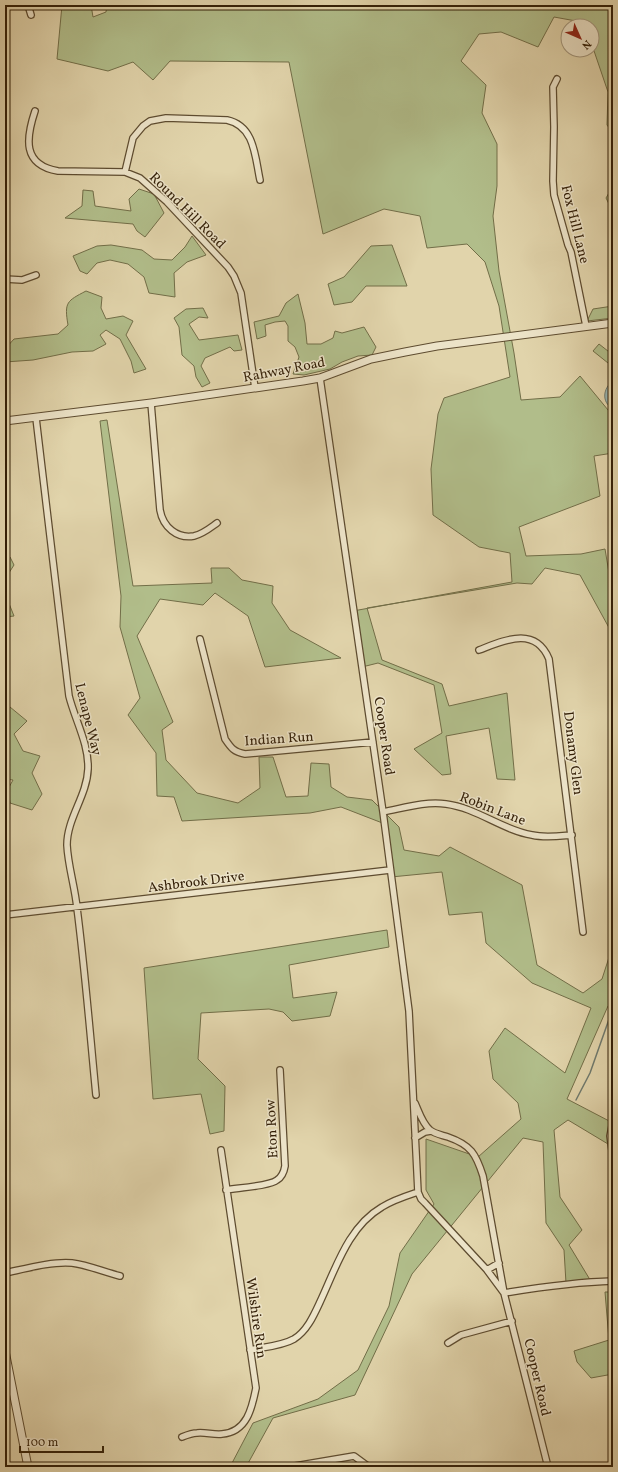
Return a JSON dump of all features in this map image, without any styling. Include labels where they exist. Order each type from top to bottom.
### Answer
[{"type":"street","points":[[28,5],[31,15]]},
{"type":"street","name":"Fox Hill Lane","points":[[557,79],[553,88],[554,195],[571,252],[586,326]]},
{"type":"street","name":"Round Hill Road","points":[[35,111],[29,129],[28,145],[34,158],[44,167],[58,171],[125,172],[140,178],[155,190],[228,267],[234,276],[241,293],[255,388]]},
{"type":"street","points":[[125,172],[133,138],[143,126],[150,121],[166,118],[227,120],[238,123],[250,136],[260,180]]},
{"type":"street","points":[[5,279],[22,280],[36,275]]},
{"type":"street","name":"Rahway Road","points":[[5,421],[151,403],[320,378],[371,359],[437,346],[613,323]]},
{"type":"street","name":"Cooper Road","points":[[320,378],[383,812],[409,1011],[418,1192],[421,1199],[487,1270],[504,1293]]},
{"type":"street","points":[[151,403],[160,510],[164,522],[171,531],[188,536],[200,534],[217,523]]},
{"type":"street","name":"Lenape Way","points":[[36,418],[69,696],[83,737],[88,768],[83,793],[68,833],[67,846],[77,907],[96,1095]]},
{"type":"street","name":"Donamy Glen","points":[[479,650],[514,638],[524,638],[539,645],[548,656],[572,835],[583,932]]},
{"type":"street","name":"Indian Run","points":[[200,639],[225,739],[231,748],[237,753],[245,754],[373,742]]},
{"type":"street","name":"Robin Lane","points":[[383,812],[430,802],[447,804],[462,807],[519,832],[532,836],[572,835]]},
{"type":"street","name":"Ashbrook Drive","points":[[5,915],[390,870]]},
{"type":"street","name":"Eton Row","points":[[226,1190],[276,1181],[283,1173],[285,1166],[280,1070]]},
{"type":"street","name":"Cooper Road","points":[[413,1099],[422,1119],[431,1131],[460,1141],[467,1146],[475,1155],[483,1176],[500,1263],[504,1293],[548,1467]]},
{"type":"street","points":[[613,1121],[610,1136],[613,1158]]},
{"type":"street","points":[[415,1138],[425,1132],[431,1131]]},
{"type":"street","name":"Wilshire Run","points":[[182,1437],[198,1432],[221,1434],[229,1433],[241,1427],[252,1408],[256,1388],[221,1150]]},
{"type":"street","points":[[250,1350],[285,1343],[299,1335],[306,1328],[314,1315],[347,1243],[362,1222],[372,1213],[391,1201],[418,1192]]},
{"type":"street","points":[[5,1273],[61,1263],[72,1263],[120,1276]]},
{"type":"street","points":[[487,1270],[500,1263]]},
{"type":"street","points":[[504,1293],[580,1282],[613,1282]]},
{"type":"street","points":[[448,1343],[461,1335],[512,1321]]},
{"type":"street","points":[[5,1351],[28,1467]]},
{"type":"street","points":[[289,1467],[354,1456],[369,1467]]},
{"type":"green space","points":[[62,5],[91,5],[93,17],[106,12],[107,5],[140,5],[140,9],[230,8],[231,5],[613,5],[613,133],[607,125],[608,92],[596,58],[600,58],[600,18],[554,17],[538,47],[501,32],[479,34],[461,61],[486,85],[482,113],[497,144],[497,186],[493,216],[499,271],[521,400],[560,397],[580,376],[613,416],[613,453],[594,456],[600,496],[519,527],[526,556],[581,554],[605,549],[613,597],[613,635],[580,575],[545,568],[532,584],[517,583],[395,603],[512,582],[510,553],[479,547],[433,515],[431,469],[438,414],[444,398],[510,377],[499,306],[485,262],[467,244],[427,248],[420,216],[384,209],[323,234],[289,62],[170,61],[153,80],[133,62],[108,71],[57,59]]},
{"type":"green space","points":[[613,186],[613,212],[606,198]]},
{"type":"green space","points":[[139,189],[154,194],[164,213],[145,237],[137,231],[133,224],[65,218],[82,206],[83,190],[93,191],[95,206],[131,211],[129,199]]},
{"type":"green space","points":[[192,236],[206,255],[187,262],[174,273],[175,297],[149,293],[144,277],[128,264],[110,260],[97,263],[87,274],[80,271],[73,256],[97,246],[111,245],[142,250],[154,259],[172,260],[185,247]]},
{"type":"green space","points":[[392,245],[407,286],[366,286],[352,302],[334,305],[328,284],[344,277],[371,246]]},
{"type":"green space","points":[[86,291],[102,297],[101,308],[106,319],[123,316],[133,321],[126,335],[146,369],[134,373],[131,361],[120,339],[106,330],[100,335],[106,344],[93,351],[72,352],[33,360],[5,362],[5,349],[14,339],[58,334],[68,325],[66,311],[68,303]]},
{"type":"green space","points":[[298,294],[305,323],[307,344],[321,344],[333,338],[335,331],[342,333],[364,327],[376,347],[372,355],[358,356],[342,362],[330,369],[304,375],[293,374],[299,357],[295,347],[288,341],[288,326],[285,321],[265,325],[266,336],[257,339],[254,322],[279,316],[286,303]]},
{"type":"green space","points":[[613,306],[613,318],[587,321],[593,309]]},
{"type":"green space","points":[[203,308],[208,318],[199,317],[189,324],[199,340],[238,335],[242,350],[234,351],[230,347],[205,358],[201,366],[210,383],[202,387],[196,377],[194,366],[182,355],[179,327],[174,318],[186,309]]},
{"type":"green space","points":[[599,344],[613,355],[608,363],[593,351]]},
{"type":"green space","points":[[107,420],[133,586],[212,583],[211,568],[229,568],[242,580],[273,586],[272,603],[290,630],[341,658],[265,667],[248,616],[215,593],[203,605],[160,599],[137,636],[173,722],[162,730],[166,760],[197,793],[238,803],[260,788],[259,757],[273,757],[286,797],[308,796],[311,763],[329,764],[331,787],[347,797],[372,800],[399,827],[404,850],[439,856],[450,847],[522,885],[537,965],[583,993],[602,979],[613,945],[613,1003],[608,1006],[567,1099],[613,1123],[613,1147],[568,1120],[554,1130],[560,1197],[582,1230],[569,1245],[592,1283],[566,1283],[564,1250],[546,1223],[543,1142],[523,1138],[412,1274],[355,1395],[273,1418],[246,1467],[229,1467],[253,1423],[318,1399],[358,1370],[389,1306],[400,1253],[434,1204],[426,1190],[426,1139],[478,1157],[521,1119],[518,1103],[493,1079],[489,1051],[505,1028],[565,1073],[591,1008],[532,983],[486,943],[482,912],[449,915],[442,872],[391,877],[385,824],[341,807],[310,813],[182,821],[174,797],[157,796],[156,753],[128,715],[140,698],[120,627],[121,596],[100,421]]},
{"type":"green space","points":[[5,557],[10,557],[14,565],[5,579]]},
{"type":"green space","points":[[5,599],[8,601],[14,616],[5,617]]},
{"type":"green space","points":[[367,608],[382,660],[442,684],[449,706],[507,693],[515,780],[497,779],[489,728],[446,736],[451,774],[442,775],[414,749],[442,733],[434,685],[378,663],[362,667],[353,611]]},
{"type":"green space","points":[[10,707],[27,721],[14,734],[23,751],[40,756],[32,773],[42,794],[32,810],[10,803],[8,789],[13,780],[5,779],[5,708]]},
{"type":"green space","points":[[387,930],[389,947],[289,965],[293,998],[337,992],[330,1016],[292,1021],[283,1012],[269,1009],[201,1013],[198,1059],[225,1086],[224,1131],[210,1134],[201,1094],[153,1099],[144,968]]},
{"type":"green space","points":[[605,1292],[613,1292],[613,1374],[591,1378],[577,1362],[574,1351],[609,1340]]},
{"type":"water","points":[[613,381],[613,409],[609,406],[605,399],[605,391]]},
{"type":"waterway","points":[[576,1100],[590,1073],[613,1008]]}]
